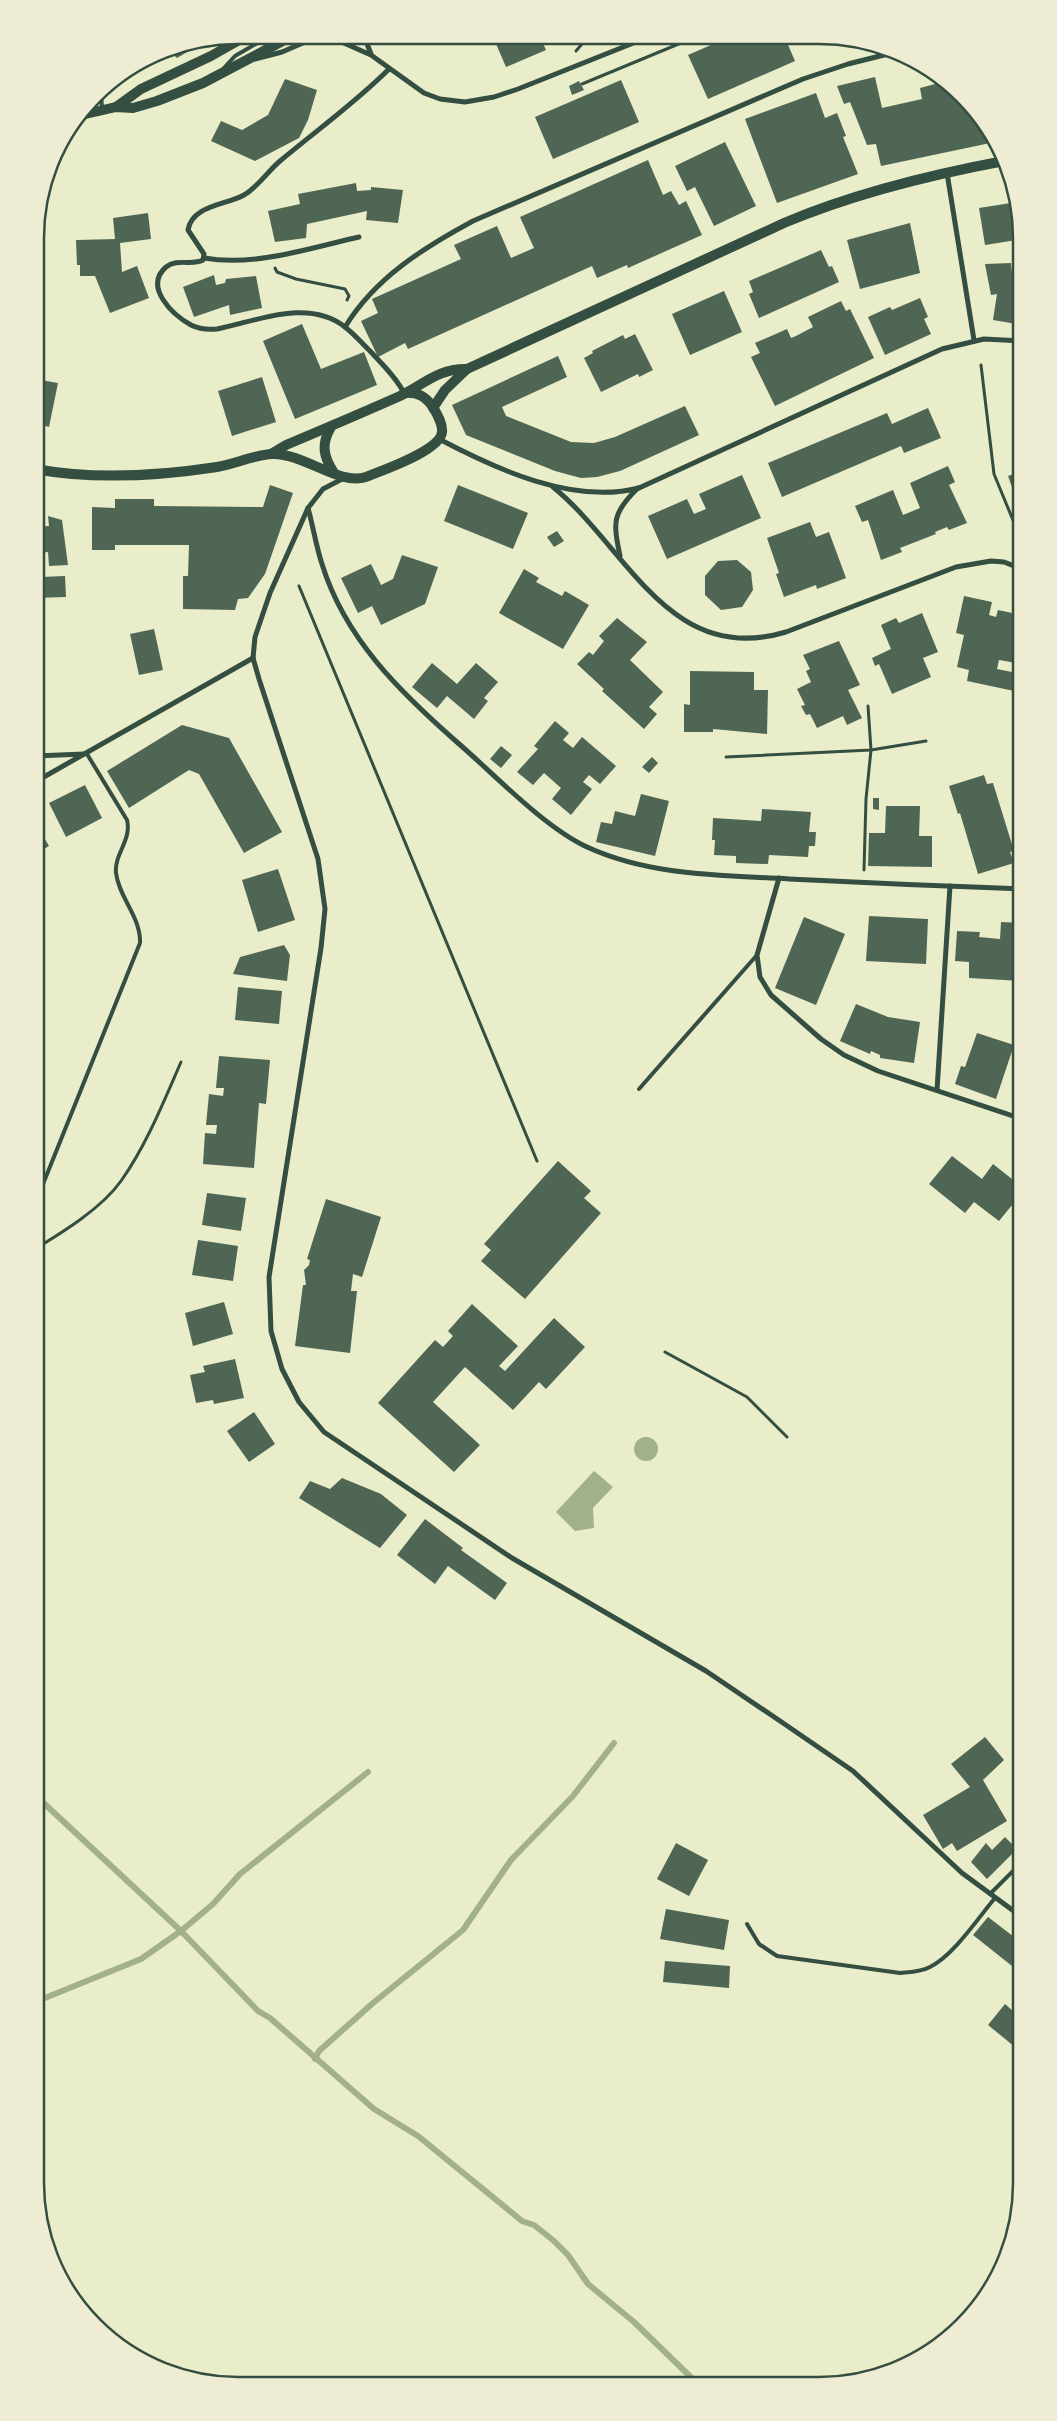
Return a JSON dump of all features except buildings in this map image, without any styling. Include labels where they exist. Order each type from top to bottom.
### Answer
[{"type":"main road","points":[[116,107],[141,89],[232,44]]},
{"type":"main road","points":[[90,113],[116,107],[133,108],[157,101],[222,74],[278,44]]},
{"type":"main road","points":[[433,408],[445,390],[467,369],[812,211],[879,189],[998,162]]},
{"type":"main road","points":[[44,470],[75,474],[116,475],[216,467],[271,454],[286,445],[331,427],[404,393],[440,373],[456,369],[467,369]]},
{"type":"main road","points":[[271,454],[307,461],[345,478],[365,477],[424,451],[439,439],[442,428],[433,408],[420,394],[404,393]]},
{"type":"main road","points":[[331,427],[324,440],[323,450],[326,460],[334,473]]},
{"type":"street","points":[[250,60],[282,52],[300,44]]},
{"type":"street","points":[[352,44],[431,96],[456,101],[472,101],[518,89],[631,44]]},
{"type":"street","points":[[367,44],[371,55]]},
{"type":"street","points":[[345,327],[363,299],[379,283],[422,251],[473,221],[803,79],[848,64],[884,55]]},
{"type":"street","points":[[204,258],[202,251],[188,230],[193,218],[216,204],[244,195],[280,160],[339,115],[389,69]]},
{"type":"street","points":[[947,173],[974,340]]},
{"type":"street","points":[[359,237],[269,257],[234,260],[204,258],[201,262],[170,265],[163,270],[158,281],[159,294],[167,306],[191,325],[206,329],[217,329],[277,315],[302,313],[336,322],[345,327],[397,380],[404,393]]},
{"type":"street","points":[[439,439],[473,456],[552,486],[606,492],[638,488],[929,354],[974,340],[993,338],[1013,340]]},
{"type":"street","points":[[345,478],[324,488],[308,508],[262,614],[255,637],[253,658],[318,859],[324,893],[321,948],[269,1277],[271,1331],[282,1369],[293,1392],[316,1423],[334,1440],[512,1558],[706,1671],[852,1771],[962,1873],[1013,1911]]},
{"type":"street","points":[[552,486],[585,516],[647,591],[683,620],[709,632],[754,638],[786,632],[956,566],[991,561],[1013,564]]},
{"type":"street","points":[[620,556],[615,532],[616,516],[623,504],[638,488]]},
{"type":"street","points":[[308,508],[322,566],[333,592],[366,651],[392,682],[437,725],[544,818],[587,847],[625,860],[682,872],[1013,890]]},
{"type":"street","points":[[44,777],[253,658]]},
{"type":"street","points":[[44,756],[87,754]]},
{"type":"street","points":[[780,878],[757,955],[760,977],[766,989],[821,1039],[864,1066],[1013,1115]]},
{"type":"street","points":[[938,1090],[950,886]]},
{"type":"lane","points":[[222,74],[226,64],[235,56],[256,44]]},
{"type":"lane","points":[[102,100],[102,110]]},
{"type":"lane","points":[[44,1182],[140,943],[139,928],[119,885],[116,874],[116,867],[128,831],[127,820],[87,754]]},
{"type":"lane","points":[[639,1089],[757,955]]},
{"type":"lane","points":[[990,1894],[1013,1871]]},
{"type":"lane","points":[[748,1924],[759,1944],[777,1956],[900,1973],[917,1972],[939,1961],[995,1898]]},
{"type":"path","points":[[576,50],[582,44]]},
{"type":"path","points":[[582,84],[679,44]]},
{"type":"path","points":[[269,257],[277,272],[296,279],[345,289],[349,296],[336,322]]},
{"type":"path","points":[[981,365],[994,474],[1013,520]]},
{"type":"path","points":[[299,586],[537,1161]]},
{"type":"path","points":[[863,882],[866,799],[872,750],[868,706]]},
{"type":"path","points":[[726,757],[872,750],[926,741]]},
{"type":"path","points":[[44,1243],[80,1221],[120,1182],[161,1109],[181,1062]]},
{"type":"path","points":[[665,1352],[747,1397],[787,1437]]},
{"type":"shaded area","points":[[646,1437],[655,1440],[658,1449],[655,1458],[646,1461],[637,1458],[634,1449],[637,1440]]},
{"type":"shaded area","points":[[594,1471],[613,1487],[593,1508],[594,1528],[575,1531],[556,1512]]},
{"type":"waterway","points":[[315,2059],[319,2051],[373,2003],[463,1930],[511,1860],[573,1796],[614,1743]]},
{"type":"waterway","points":[[44,1998],[141,1959],[181,1931],[213,1904],[240,1874],[368,1772]]},
{"type":"waterway","points":[[44,1803],[181,1931],[258,2011],[270,2018],[374,2109],[418,2136],[522,2221],[534,2225],[554,2241],[568,2255],[588,2284],[634,2322],[691,2377]]}]
